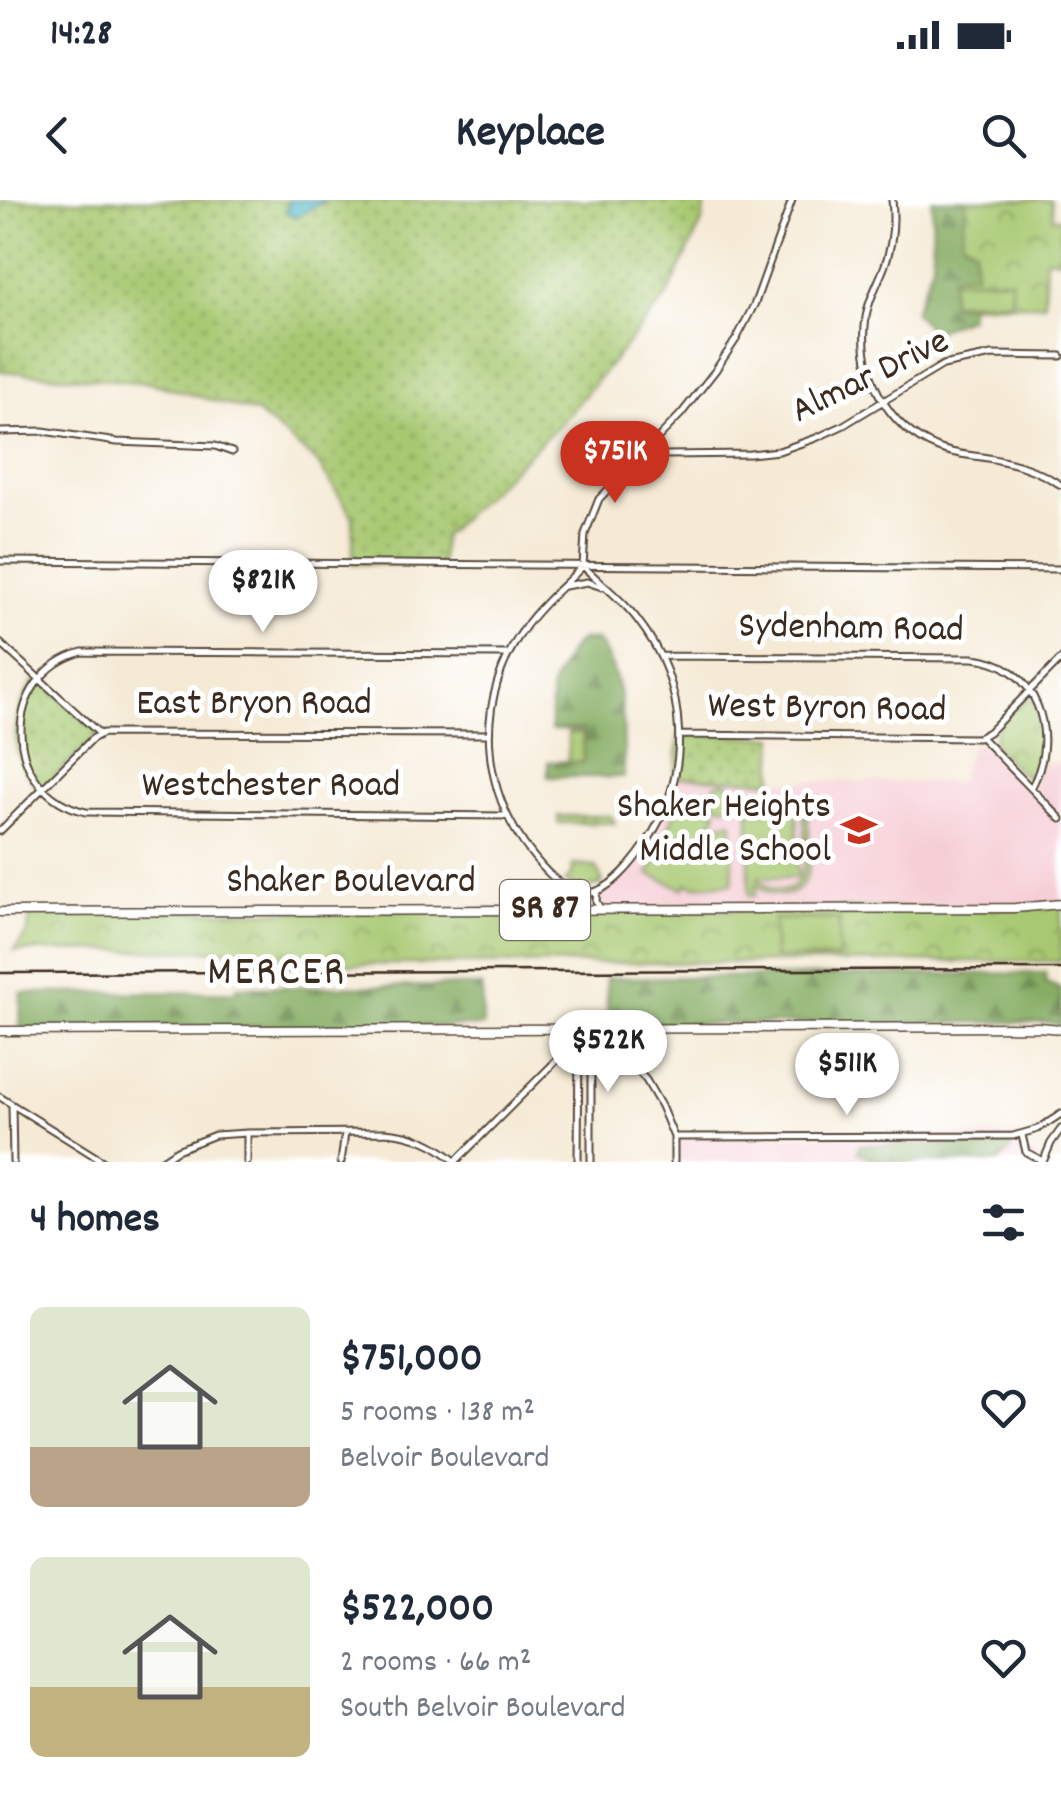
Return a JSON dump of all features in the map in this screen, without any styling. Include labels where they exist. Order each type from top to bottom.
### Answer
[{"type":"main road","name":"Shaker Boulevard","points":[[0,912],[1014,908],[1061,904]]},
{"type":"main road","points":[[0,1031],[1061,1029]]},
{"type":"street","points":[[584,566],[631,611],[661,656],[674,692],[680,736],[675,778],[661,818],[638,855],[616,878],[598,891],[584,893],[571,890],[552,876],[506,816],[494,778],[488,734],[495,690],[508,654],[537,611],[584,566],[585,534],[595,505],[682,414],[737,338],[755,302],[792,200]]},
{"type":"street","points":[[892,200],[891,248],[866,318],[869,370],[882,403],[908,429],[938,448],[1017,465],[1061,486]]},
{"type":"street","name":"Almar Drive","points":[[648,449],[665,456],[779,451],[829,432],[943,364],[992,355],[1061,356]]},
{"type":"street","points":[[0,432],[43,431],[118,442],[214,446],[232,452]]},
{"type":"street","points":[[0,561],[1061,569]]},
{"type":"street","points":[[564,587],[587,582],[605,588]]},
{"type":"street","points":[[0,643],[100,734]]},
{"type":"street","points":[[41,790],[21,760],[16,736],[20,704],[38,676],[62,658],[89,651],[508,654]]},
{"type":"street","name":"Sydenham Road","points":[[661,656],[982,659],[1008,668],[1031,689]]},
{"type":"street","name":"West Byron Road","points":[[680,736],[981,737],[1061,659]]},
{"type":"street","points":[[1031,689],[1044,714],[1048,741],[1042,771],[1031,788]]},
{"type":"street","name":"East Bryon Road","points":[[0,831],[100,734],[488,734]]},
{"type":"street","points":[[981,737],[1061,819]]},
{"type":"street","name":"Westchester Road","points":[[41,790],[60,804],[93,813],[506,816]]},
{"type":"street","points":[[567,910],[573,900],[571,890]]},
{"type":"street","points":[[598,891],[596,901],[601,910]]},
{"type":"street","points":[[578,1162],[579,1029]]},
{"type":"street","points":[[159,1162],[214,1135],[344,1132],[400,1133],[440,1148],[455,1162],[566,1051],[579,1029]]},
{"type":"street","points":[[591,1029],[591,1162]]},
{"type":"street","points":[[610,1029],[613,1044],[653,1090],[674,1137],[674,1162]]},
{"type":"street","points":[[579,1052],[585,1047],[590,1052]]},
{"type":"street","points":[[0,1097],[104,1162]]},
{"type":"street","points":[[12,1105],[12,1162]]},
{"type":"street","points":[[674,1137],[1022,1135],[1061,1114]]},
{"type":"street","points":[[1022,1135],[1026,1152],[1043,1162],[1061,1128]]},
{"type":"street","points":[[340,1162],[344,1132]]},
{"type":"street","points":[[247,1133],[247,1162]]},
{"type":"shaded area","name":"Shaker Heights Middle School","points":[[973,742],[990,751],[1061,824],[1061,902],[603,907],[599,899],[654,837],[678,778],[958,782]]},
{"type":"shaded area","points":[[1044,763],[1061,763],[1061,819],[1031,788]]},
{"type":"shaded area","points":[[1022,1135],[1023,1147],[1043,1162],[674,1162],[674,1137]]},
{"type":"green space","points":[[0,200],[706,200],[702,222],[667,296],[564,420],[443,536],[441,565],[353,564],[353,517],[317,462],[257,413],[151,383],[0,371]]},
{"type":"green space","points":[[932,200],[967,200],[962,241],[975,248],[975,275],[953,275],[952,304],[969,304],[970,317],[932,332],[914,312],[933,264]]},
{"type":"green space","points":[[967,200],[1051,200],[1053,218],[1061,218],[1061,260],[1046,258],[1044,304],[952,305],[953,275],[975,274],[975,248],[962,241]]},
{"type":"green space","points":[[1011,279],[1011,301],[951,302],[952,280]]},
{"type":"green space","points":[[580,640],[597,640],[613,671],[621,706],[624,777],[548,777],[548,762],[583,761],[583,730],[551,730],[551,687],[567,655]]},
{"type":"green space","points":[[38,676],[100,734],[41,790],[22,764],[16,734],[22,704]]},
{"type":"green space","points":[[1032,699],[1044,742],[1035,776],[1027,779],[994,747],[994,739],[1003,720],[1025,700]]},
{"type":"green space","points":[[568,733],[583,733],[583,762],[568,762]]},
{"type":"green space","points":[[679,735],[775,737],[773,781],[675,777]]},
{"type":"green space","points":[[723,782],[735,794],[723,806],[711,794]]},
{"type":"green space","points":[[749,792],[754,792],[755,804],[766,794],[789,793],[802,803],[809,826],[809,869],[803,884],[791,893],[777,895],[756,885],[755,896],[749,896]],"holes":[[[767,800],[781,806],[791,800],[800,809],[805,847],[800,879],[785,890],[768,887],[758,878],[798,878],[797,810],[758,810]]]},
{"type":"green space","points":[[682,796],[717,811],[712,826],[732,822],[733,883],[687,883],[684,889],[649,874]]},
{"type":"green space","points":[[558,816],[611,816],[615,823],[558,823]]},
{"type":"green space","points":[[573,865],[596,867],[603,883],[584,888],[565,882],[572,875]]},
{"type":"green space","points":[[1061,904],[1061,961],[236,965],[235,950],[14,951],[28,932],[30,912],[1015,908]]},
{"type":"green space","points":[[774,919],[839,919],[839,958],[774,958]]},
{"type":"green space","points":[[1046,973],[1046,983],[1061,989],[1061,1025],[608,1024],[606,978]]},
{"type":"green space","points":[[482,986],[483,1026],[20,1028],[21,993]]},
{"type":"green space","points":[[1008,1144],[1012,1149],[998,1162],[882,1162],[858,1152],[860,1145]]},
{"type":"water","points":[[289,200],[326,200],[296,217],[286,212]]},
{"type":"tram line","points":[[0,973],[1061,969]]},
{"type":"place","name":"Shaker Heights Middle School","points":[[859,830]]},
{"type":"district","name":"MERCER","points":[[277,975]]}]
